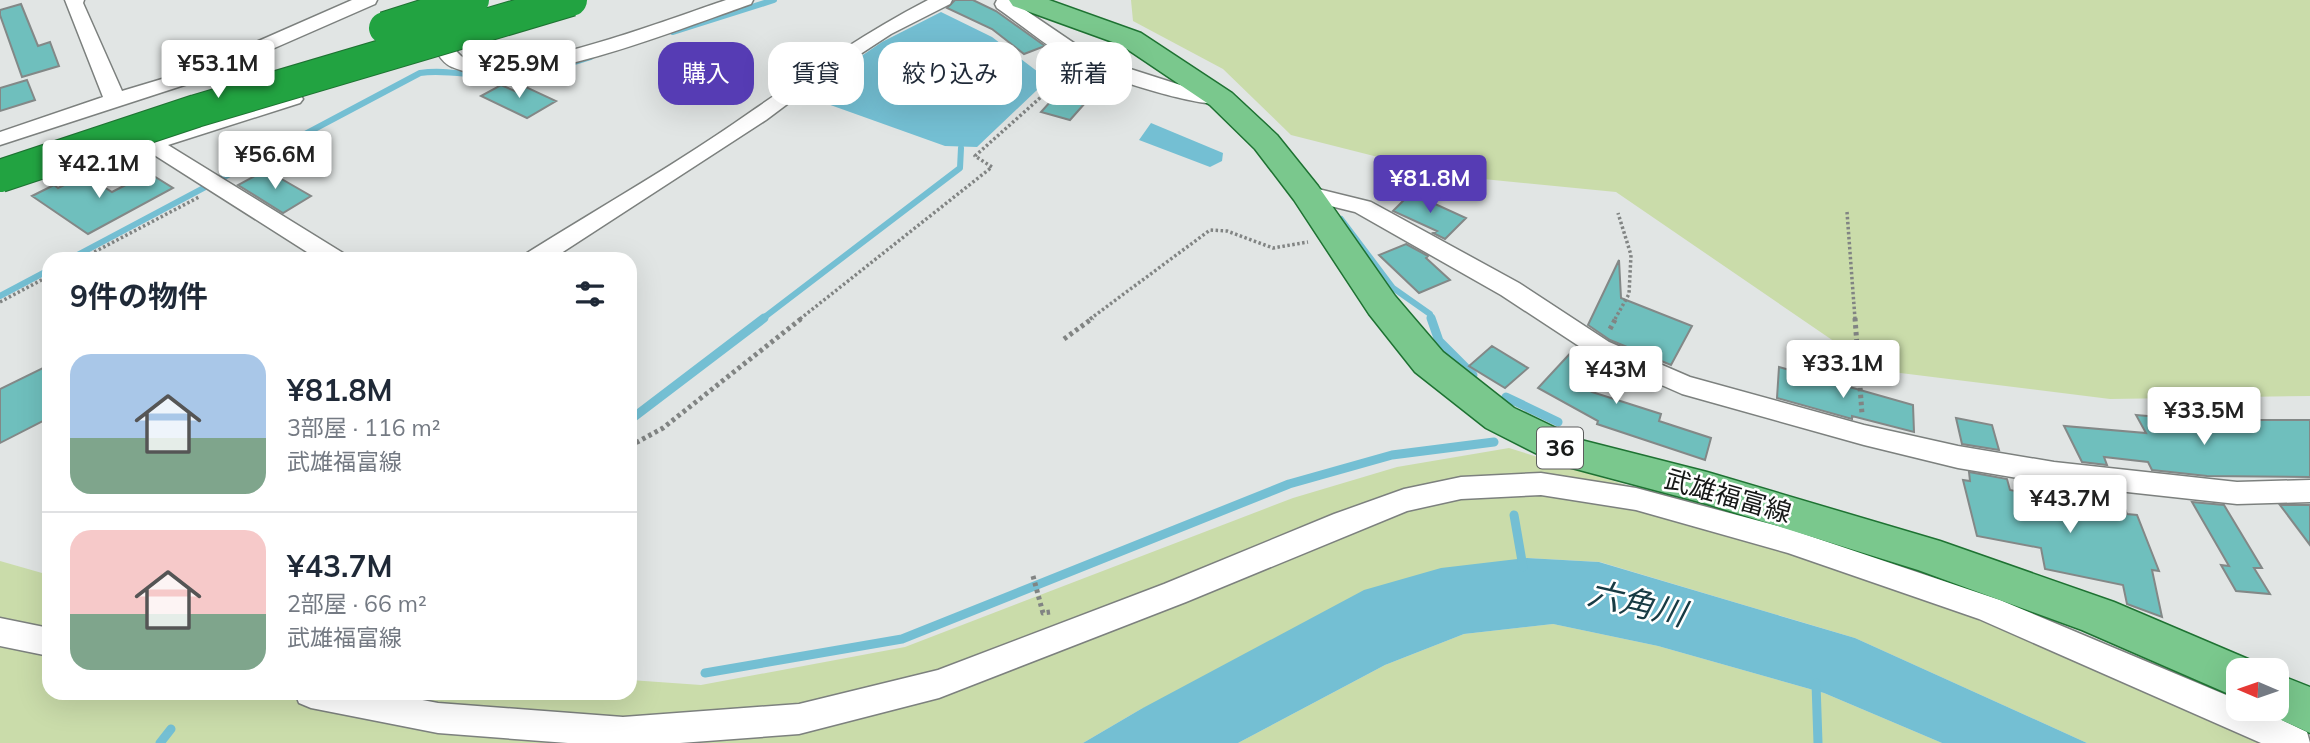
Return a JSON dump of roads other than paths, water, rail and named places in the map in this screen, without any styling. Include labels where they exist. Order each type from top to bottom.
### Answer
[{"type":"highway","points":[[0,152],[473,0]]},
{"type":"highway","points":[[0,176],[196,111],[570,0]]},
{"type":"main road","name":"武雄福富線","points":[[1023,0],[1131,39],[1221,99],[1266,142],[1306,192],[1382,305],[1429,362],[1500,418],[1571,453],[1707,488],[1925,554],[2098,615],[2226,672]]},
{"type":"main road","points":[[2289,701],[2310,711]]},
{"type":"street","points":[[75,0],[73,2],[115,100]]},
{"type":"street","points":[[0,139],[199,74],[368,0]]},
{"type":"street","points":[[420,0],[452,58],[460,64],[489,68],[516,68],[553,62],[744,0]]},
{"type":"street","points":[[547,252],[759,116],[803,83],[884,30],[943,0]]},
{"type":"street","points":[[1008,0],[1004,4],[1089,62],[1193,96],[1221,99]]},
{"type":"street","points":[[0,191],[448,50]]},
{"type":"street","points":[[150,143],[324,252]]},
{"type":"street","points":[[1306,192],[1363,207],[1510,289],[1600,348],[1682,384],[1864,435],[1958,457],[2054,473],[2237,493],[2310,491]]},
{"type":"street","points":[[347,700],[438,718],[623,732],[799,719],[939,684],[1405,500],[1461,488],[1541,484],[1636,499],[1750,530],[1989,609],[2244,718],[2295,743]]},
{"type":"street","points":[[0,632],[42,641]]},
{"type":"water","points":[[941,12],[999,42],[882,42]]},
{"type":"water","points":[[878,45],[878,105],[1021,105],[977,147],[945,146],[830,105],[864,105],[864,54]]},
{"type":"water","points":[[1022,60],[1036,70],[1036,91],[1022,104]]},
{"type":"water","points":[[1151,123],[1223,153],[1222,161],[1210,167],[1139,140]]},
{"type":"water","name":"六角川","points":[[1527,558],[1599,562],[1855,638],[2087,743],[1942,743],[1824,693],[1658,646],[1553,624],[1464,634],[1385,665],[1238,743],[1083,743],[1141,709],[1364,590],[1441,568]]},
{"type":"waterway","points":[[673,32],[774,0]]},
{"type":"waterway","points":[[83,252],[420,73],[508,76],[544,70],[591,57]]},
{"type":"waterway","points":[[762,319],[960,168],[961,148]]},
{"type":"waterway","points":[[1341,219],[1393,288],[1430,314],[1432,319]]},
{"type":"waterway","points":[[0,296],[42,274]]},
{"type":"waterway","points":[[637,415],[764,318]]},
{"type":"waterway","points":[[1431,318],[1439,341],[1473,375]]},
{"type":"waterway","points":[[1506,397],[1558,422]]},
{"type":"waterway","points":[[705,673],[902,639],[1289,484],[1392,455],[1494,442]]},
{"type":"waterway","points":[[1514,515],[1523,567]]},
{"type":"waterway","points":[[1816,683],[1818,743]]},
{"type":"waterway","points":[[160,743],[171,729]]}]
